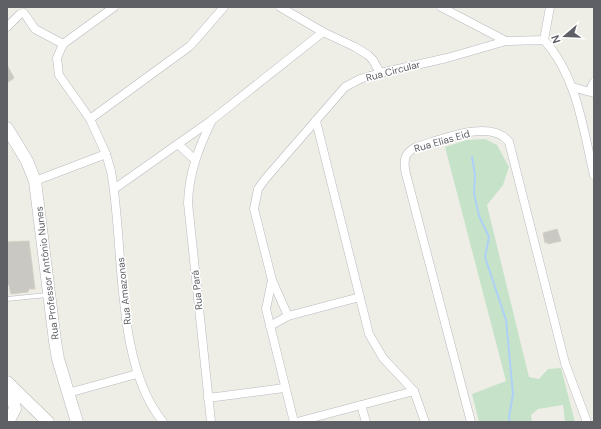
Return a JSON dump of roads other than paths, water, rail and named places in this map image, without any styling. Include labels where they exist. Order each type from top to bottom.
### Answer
[{"type":"street","points":[[7,27],[23,12],[26,14],[35,29],[63,44],[114,7]]},
{"type":"street","points":[[90,120],[190,46],[224,7]]},
{"type":"street","points":[[280,7],[323,32],[368,54],[380,73]]},
{"type":"street","points":[[441,7],[506,41]]},
{"type":"street","points":[[550,7],[544,40],[555,54],[572,87],[594,175]]},
{"type":"street","points":[[114,189],[212,120],[323,32]]},
{"type":"street","name":"Rua Circular","points":[[288,316],[272,280],[256,220],[255,198],[258,189],[266,178],[345,87],[380,73],[447,58],[506,41],[544,40]]},
{"type":"street","name":"Rua Amazonas","points":[[63,44],[57,58],[59,75],[90,120],[106,154],[114,189],[128,330],[136,374],[146,397],[163,422]]},
{"type":"street","points":[[572,87],[592,92],[594,82]]},
{"type":"street","name":"Rua Pará","points":[[211,422],[188,203],[190,179],[194,159],[212,120]]},
{"type":"street","points":[[316,121],[369,334],[374,345],[383,358],[414,391],[425,422]]},
{"type":"street","name":"Rua Professor Antônio Nunes","points":[[7,128],[27,161],[35,181],[57,353],[77,422]]},
{"type":"street","name":"Rua Elias Eid","points":[[471,422],[404,164],[406,154],[416,147],[475,131],[486,131],[501,134],[509,142],[565,363],[587,422]]},
{"type":"street","points":[[178,144],[194,159]]},
{"type":"street","points":[[35,181],[106,154]]},
{"type":"street","points":[[272,280],[266,310],[284,388],[294,422]]},
{"type":"street","points":[[270,326],[288,316],[360,297]]},
{"type":"street","points":[[68,393],[136,374]]},
{"type":"street","points":[[8,383],[15,409],[8,422]]},
{"type":"street","points":[[8,383],[48,422]]},
{"type":"street","points":[[208,398],[284,388]]},
{"type":"street","points":[[297,422],[414,391]]},
{"type":"street","points":[[361,405],[366,422]]},
{"type":"lane","points":[[7,299],[49,295]]},
{"type":"waterway","points":[[472,157],[475,175],[474,193],[479,216],[489,237],[485,257],[506,320],[513,394],[509,417],[510,422]]}]
